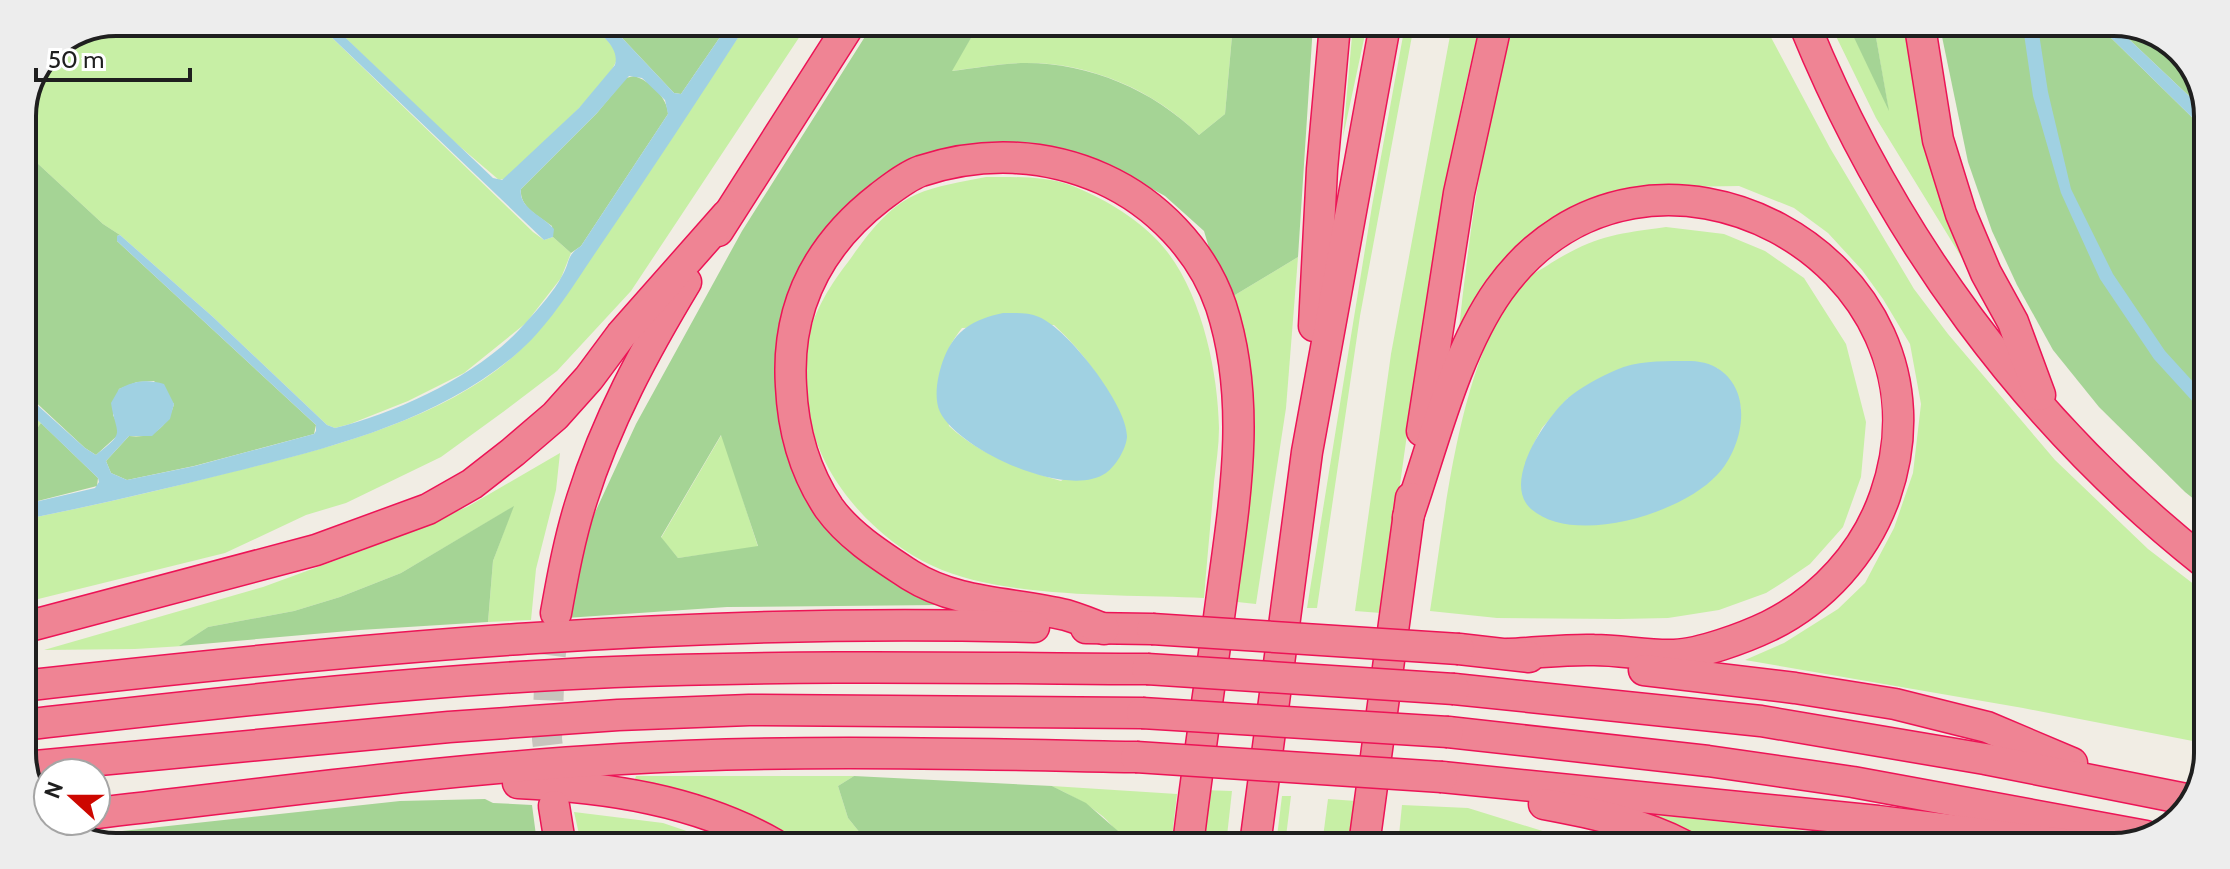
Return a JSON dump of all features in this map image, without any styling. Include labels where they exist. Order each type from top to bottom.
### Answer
[{"type":"highway","points":[[556,613],[571,539],[597,458],[628,386],[660,325],[727,215],[842,36]]},
{"type":"highway","points":[[1307,452],[1322,169],[1334,36]]},
{"type":"highway","points":[[1257,833],[1307,452],[1383,36]]},
{"type":"highway","points":[[1366,833],[1408,517],[1459,193],[1494,36]]},
{"type":"highway","points":[[1809,36],[1866,159],[1933,270],[1973,326],[2048,416],[2125,494],[2194,553]]},
{"type":"highway","points":[[1921,36],[1938,140],[1961,214],[1986,273],[2013,322],[2048,416]]},
{"type":"highway","points":[[1104,629],[1066,615],[982,603],[915,578],[871,548],[830,509],[798,445],[792,409],[791,343],[798,312],[818,262],[851,220],[918,172],[999,157],[1041,159],[1080,169],[1123,188],[1152,208],[1192,252],[1220,303],[1230,342],[1241,438],[1190,833]]},
{"type":"highway","points":[[1408,517],[1448,398],[1475,331],[1499,290],[1529,258],[1557,235],[1593,215],[1637,203],[1680,200],[1728,207],[1788,233],[1826,260],[1857,295],[1890,361],[1898,425],[1895,456],[1879,514],[1864,542],[1843,569],[1809,600],[1768,626],[1723,643],[1676,655],[1592,649],[1508,654]]},
{"type":"highway","points":[[36,624],[316,550],[428,509],[472,484],[555,416],[621,335],[727,215]]},
{"type":"highway","points":[[36,684],[445,643],[616,633],[977,625],[1152,629],[1459,649],[1795,688],[1895,704],[1987,727],[2123,785]]},
{"type":"highway","points":[[36,724],[447,682],[614,672],[839,667],[1147,669],[1454,689],[1761,721],[2181,798]]},
{"type":"highway","points":[[37,766],[449,727],[618,715],[781,710],[1142,713],[1448,732],[1708,761],[1853,782],[2123,832]]},
{"type":"highway","points":[[112,811],[416,777],[622,759],[930,753],[1136,757],[1442,777],[1975,833]]},
{"type":"highway","points":[[416,777],[577,786],[624,793],[669,803],[749,833]]},
{"type":"highway","points":[[1442,777],[1493,794],[1602,815],[1656,833]]},
{"type":"highway","points":[[554,806],[558,833]]},
{"type":"green space","points":[[116,36],[330,36],[533,232],[544,240],[553,237],[571,253],[561,278],[526,323],[464,373],[408,401],[335,428],[327,425],[213,317],[120,235],[103,224],[36,162],[36,116],[42,85],[49,71],[71,49],[85,42]]},
{"type":"green space","points":[[343,36],[602,36],[615,51],[614,66],[588,99],[507,178],[499,180],[444,133]]},
{"type":"green space","points":[[620,36],[721,36],[681,94],[674,93]]},
{"type":"green space","points":[[739,36],[800,36],[631,291],[557,371],[503,412],[441,457],[346,503],[306,515],[225,553],[36,600],[36,517],[304,454],[418,415],[487,377],[516,354],[540,329]]},
{"type":"green space","points":[[865,36],[972,36],[952,71],[1026,63],[1074,68],[1141,92],[1199,135],[1225,114],[1232,36],[1312,36],[1298,257],[1225,301],[1204,231],[1165,196],[1104,162],[1024,143],[950,149],[827,231],[784,433],[883,574],[939,605],[727,607],[566,618],[579,547],[636,424],[742,231]],"holes":[[[721,435],[758,546],[678,558],[661,537]]]},
{"type":"green space","points":[[972,36],[1232,36],[1225,114],[1199,135],[1141,92],[1096,73],[1025,63],[951,71]]},
{"type":"green space","points":[[1352,36],[1365,36],[1343,137]]},
{"type":"green space","points":[[1403,36],[1412,36],[1360,316],[1317,608],[1307,608],[1372,206]]},
{"type":"green space","points":[[1450,36],[1477,36],[1435,244],[1381,613],[1355,611],[1391,354]]},
{"type":"green space","points":[[1510,36],[1770,36],[1830,148],[1914,289],[1948,334],[2055,460],[2148,549],[2194,584],[2194,741],[1745,660],[1784,643],[1838,609],[1865,583],[1894,528],[1913,473],[1921,404],[1910,344],[1862,270],[1828,233],[1794,208],[1739,186],[1679,187],[1615,198],[1458,338],[1479,180]]},
{"type":"green space","points":[[1836,36],[1854,36],[1888,107],[1876,36],[1913,36],[1973,276],[1876,118]]},
{"type":"green space","points":[[1853,36],[1876,36],[1889,111]]},
{"type":"green space","points":[[1942,36],[2109,36],[2194,119],[2194,499],[2099,407],[2053,350],[1992,231],[1968,162]]},
{"type":"green space","points":[[2127,38],[2150,44],[2171,59],[2183,76],[2192,99]]},
{"type":"green space","points":[[634,76],[657,90],[668,114],[581,246],[571,253],[553,237],[552,226],[523,201],[521,189],[597,113],[626,78]]},
{"type":"green space","points":[[36,162],[103,224],[120,235],[117,241],[316,425],[314,434],[194,466],[127,480],[111,473],[106,461],[129,436],[145,436],[158,430],[168,419],[174,404],[154,381],[137,382],[119,389],[113,415],[117,423],[117,436],[96,455],[36,402]]},
{"type":"green space","points":[[986,177],[1050,180],[1093,195],[1128,215],[1148,231],[1172,258],[1185,280],[1204,328],[1218,405],[1218,442],[1204,598],[1029,590],[962,577],[933,566],[893,542],[856,508],[828,467],[810,416],[806,355],[810,332],[824,298],[864,240],[879,222],[905,200],[941,186]],"holes":[[[1054,325],[1096,373],[1126,430],[1061,481],[1002,460],[961,436],[949,426],[943,386],[947,353],[962,328]]]},
{"type":"green space","points":[[1666,227],[1724,234],[1765,251],[1804,278],[1846,344],[1866,422],[1861,477],[1843,527],[1810,564],[1785,581],[1766,593],[1719,610],[1668,618],[1619,619],[1497,618],[1430,611],[1458,436],[1485,348],[1503,310],[1528,278],[1566,254],[1619,234]],"holes":[[[1717,368],[1733,386],[1741,409],[1570,524],[1540,515],[1533,445],[1542,428],[1568,398]]]},
{"type":"green space","points":[[1298,257],[1286,408],[1256,604],[1228,601],[1225,301]]},
{"type":"green space","points":[[41,423],[98,478],[97,486],[36,501],[36,430]]},
{"type":"green space","points":[[722,434],[758,547],[678,558],[661,538]]},
{"type":"green space","points":[[560,453],[556,490],[536,569],[531,620],[488,622],[493,561],[513,507],[401,573],[294,611],[208,627],[183,646],[44,650],[263,587],[364,550],[467,507]]},
{"type":"green space","points":[[514,506],[493,561],[488,622],[179,646],[208,627],[294,611],[401,573]]},
{"type":"green space","points":[[636,776],[854,776],[838,786],[848,818],[860,833],[772,833],[633,785]]},
{"type":"green space","points":[[854,776],[1052,786],[1086,803],[1119,833],[860,833],[848,818],[838,786]]},
{"type":"green space","points":[[1052,786],[1177,794],[1172,833],[1117,833],[1084,803]]},
{"type":"green space","points":[[1202,790],[1232,791],[1227,833],[1196,833]]},
{"type":"green space","points":[[1282,796],[1291,796],[1286,833],[1277,833]]},
{"type":"green space","points":[[485,799],[493,803],[532,805],[536,833],[116,833],[112,832],[400,801]]},
{"type":"green space","points":[[1328,799],[1356,801],[1352,833],[1324,833]]},
{"type":"green space","points":[[1402,805],[1468,808],[1549,833],[1399,833]]},
{"type":"green space","points":[[1612,810],[1824,833],[1674,833]]},
{"type":"green space","points":[[574,812],[663,823],[692,833],[579,833]]},
{"type":"water","points":[[330,36],[344,36],[493,178],[502,180],[579,108],[615,65],[615,52],[603,36],[620,36],[674,93],[681,94],[721,36],[739,36],[560,304],[527,345],[483,379],[415,416],[342,443],[178,486],[36,517],[36,502],[95,488],[99,482],[36,418],[36,404],[96,455],[116,437],[111,403],[119,389],[141,382],[164,384],[174,404],[170,419],[152,436],[129,436],[106,461],[111,473],[127,480],[195,466],[316,431],[316,425],[117,241],[117,236],[120,235],[213,317],[327,425],[335,428],[387,412],[440,388],[489,357],[537,310],[565,271],[570,256],[581,246],[668,114],[665,100],[642,78],[629,76],[597,113],[521,189],[527,207],[554,229],[553,237],[544,240]]},
{"type":"water","points":[[2024,36],[2039,36],[2048,92],[2071,189],[2113,274],[2165,351],[2194,383],[2194,403],[2154,359],[2100,279],[2061,193],[2033,96]]},
{"type":"water","points":[[2109,36],[2127,38],[2192,99],[2194,119]]},
{"type":"water","points":[[1003,313],[1030,314],[1051,324],[1080,352],[1107,389],[1125,423],[1127,437],[1120,457],[1106,473],[1088,480],[1066,480],[1041,476],[1016,467],[968,441],[951,427],[940,412],[937,385],[942,364],[954,340],[967,327]]},
{"type":"water","points":[[1648,362],[1700,362],[1717,368],[1729,378],[1737,391],[1741,405],[1738,435],[1726,464],[1717,475],[1679,502],[1627,520],[1600,525],[1574,525],[1550,520],[1531,509],[1523,497],[1521,483],[1524,467],[1539,435],[1568,398],[1591,382],[1624,367]]},
{"type":"tunnel","points":[[553,790],[547,739],[550,661],[556,613]]}]
